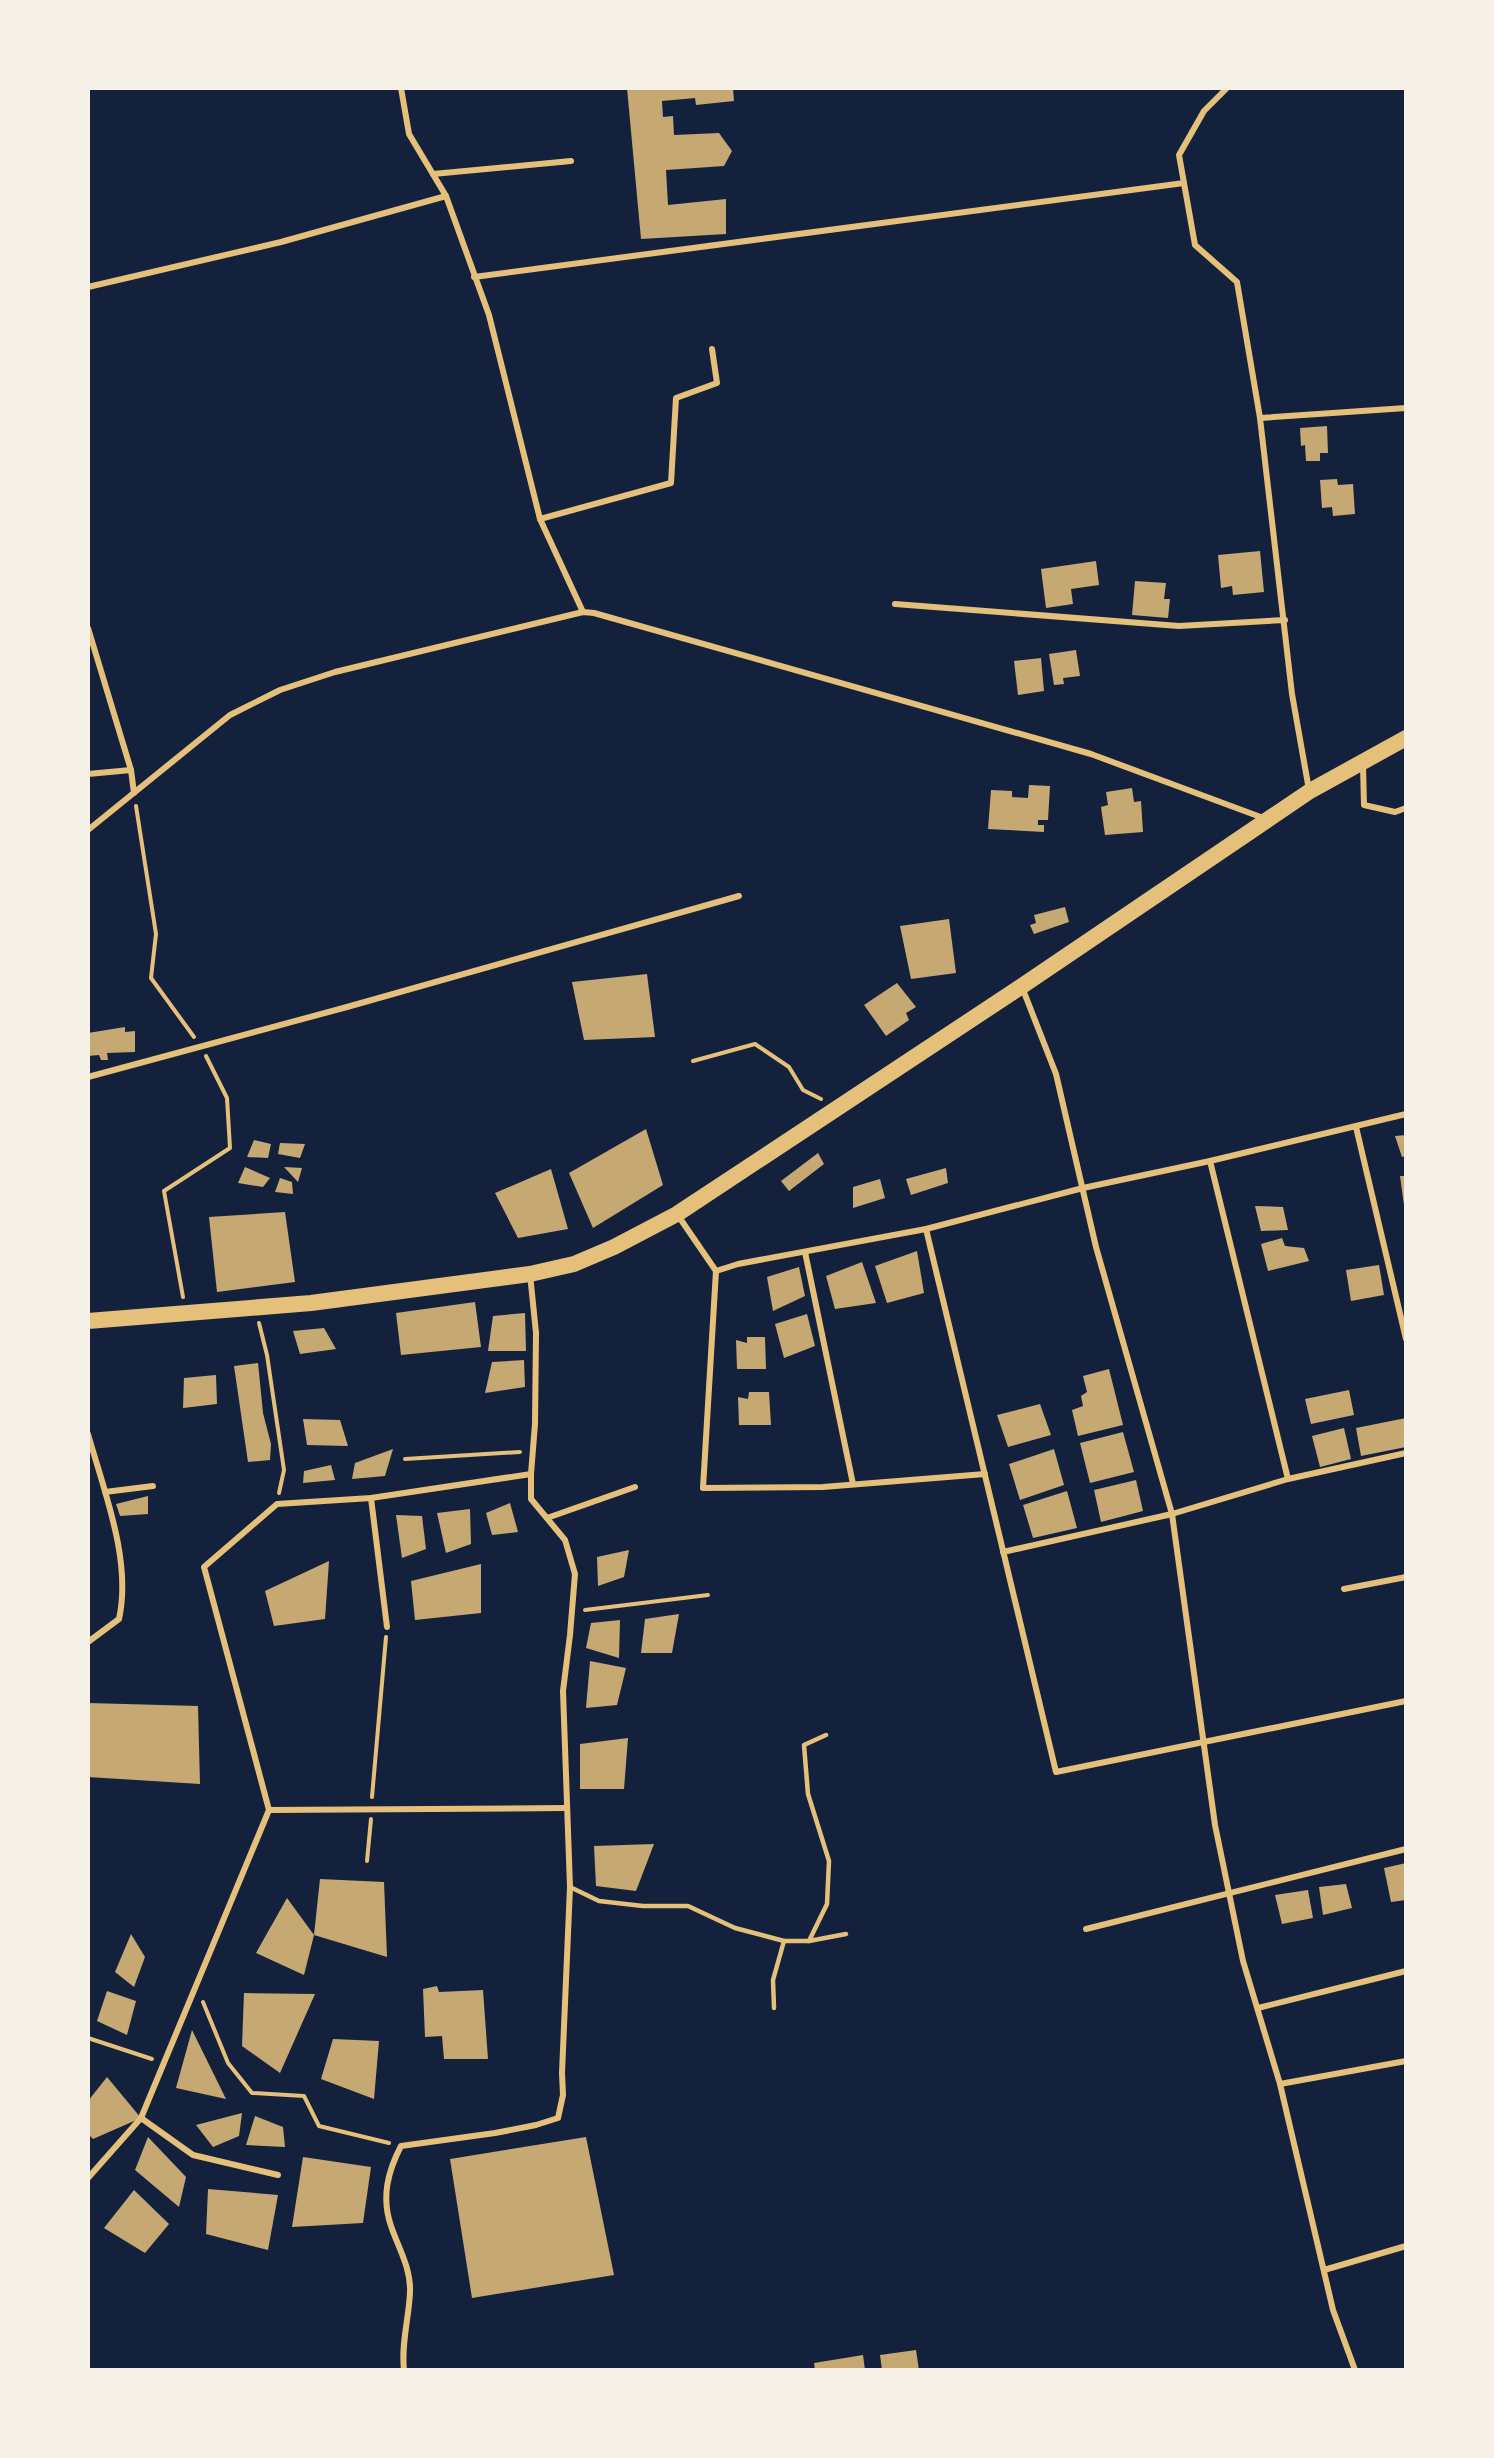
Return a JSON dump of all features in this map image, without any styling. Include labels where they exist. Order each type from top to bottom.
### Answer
[{"type":"highway","points":[[88,1321],[311,1303],[530,1274],[574,1264],[614,1247],[677,1214],[1022,986],[1310,791],[1406,738]]},
{"type":"street","points":[[401,88],[409,134],[446,196],[489,315],[540,519],[583,612]]},
{"type":"street","points":[[1227,88],[1204,111],[1179,155],[1195,245],[1237,282],[1260,418],[1292,694],[1310,791]]},
{"type":"street","points":[[433,174],[571,161]]},
{"type":"street","points":[[474,277],[1184,183]]},
{"type":"street","points":[[88,287],[281,242],[446,196]]},
{"type":"street","points":[[540,519],[671,483],[676,398],[717,384],[712,349]]},
{"type":"street","points":[[1260,418],[1406,408]]},
{"type":"street","points":[[895,604],[1179,626],[1285,620]]},
{"type":"street","points":[[88,830],[230,715],[280,690],[335,672],[583,612],[594,613],[1091,754],[1267,819]]},
{"type":"street","points":[[88,628],[131,770],[134,793]]},
{"type":"street","points":[[1363,761],[1364,805],[1395,812],[1406,808]]},
{"type":"street","points":[[88,774],[131,770]]},
{"type":"street","points":[[88,1077],[739,896]]},
{"type":"street","points":[[1022,986],[1056,1074],[1096,1247],[1172,1514],[1215,1825],[1228,1891],[1243,1961],[1280,2084],[1333,2310],[1355,2370]]},
{"type":"street","points":[[716,1271],[738,1264],[926,1228],[1083,1188],[1210,1161],[1406,1114]]},
{"type":"street","points":[[1356,1127],[1406,1339]]},
{"type":"street","points":[[1210,1161],[1288,1479]]},
{"type":"street","points":[[677,1214],[716,1271],[703,1488],[853,1484],[985,1474]]},
{"type":"street","points":[[926,1228],[1056,1772],[1406,1701]]},
{"type":"street","points":[[805,1252],[853,1484]]},
{"type":"street","points":[[404,2370],[402,2354],[410,2290],[404,2254],[390,2224],[386,2190],[389,2168],[401,2146],[536,2125],[558,2118],[563,2095],[570,1887],[563,1691],[575,1574],[565,1540],[531,1499],[536,1334],[530,1274]]},
{"type":"street","points":[[88,1434],[119,1544],[123,1602],[119,1619],[88,1642]]},
{"type":"street","points":[[1003,1552],[1172,1514],[1288,1479],[1406,1453]]},
{"type":"street","points":[[88,2178],[141,2118],[269,1810],[204,1567],[278,1504],[371,1498],[531,1474]]},
{"type":"street","points":[[105,1492],[153,1486]]},
{"type":"street","points":[[547,1518],[635,1487]]},
{"type":"street","points":[[371,1498],[387,1627]]},
{"type":"street","points":[[1344,1589],[1406,1576]]},
{"type":"street","points":[[269,1810],[567,1808]]},
{"type":"street","points":[[1086,1929],[1228,1891],[1406,1849]]},
{"type":"street","points":[[1258,2008],[1406,1971]]},
{"type":"street","points":[[1280,2084],[1406,2061]]},
{"type":"street","points":[[141,2118],[194,2155],[278,2175]]},
{"type":"street","points":[[1324,2270],[1406,2246]]},
{"type":"lane","points":[[809,1941],[826,1904],[829,1861],[808,1794],[804,1745],[826,1735]]},
{"type":"lane","points":[[570,1887],[599,1901],[643,1906],[688,1906],[735,1928],[784,1941],[809,1941],[846,1934]]},
{"type":"lane","points":[[774,2008],[773,1980],[784,1941]]},
{"type":"path","points":[[134,793],[156,934],[151,978],[202,1047],[227,1098],[230,1148],[164,1191],[186,1313]]},
{"type":"path","points":[[693,1061],[755,1044],[789,1067],[803,1089],[838,1107]]},
{"type":"path","points":[[258,1317],[267,1355],[284,1470],[278,1504]]},
{"type":"path","points":[[405,1460],[533,1451]]},
{"type":"path","points":[[572,1612],[708,1595]]},
{"type":"path","points":[[372,1803],[387,1627]]},
{"type":"path","points":[[367,1861],[371,1814]]},
{"type":"path","points":[[196,1985],[228,2063],[252,2093],[304,2096],[319,2126],[401,2146]]},
{"type":"path","points":[[88,2038],[164,2063]]},
{"type":"building","points":[[627,88],[733,88],[734,101],[696,105],[695,98],[662,101],[663,117],[673,116],[674,135],[719,133],[732,151],[724,166],[666,170],[668,205],[726,199],[726,234],[641,239]]},
{"type":"building","points":[[1327,426],[1328,453],[1320,453],[1320,461],[1306,461],[1305,445],[1301,446],[1300,428]]},
{"type":"building","points":[[1337,479],[1338,485],[1353,484],[1355,514],[1333,516],[1332,507],[1322,508],[1320,480]]},
{"type":"building","points":[[1260,551],[1264,592],[1233,595],[1232,586],[1221,588],[1218,555]]},
{"type":"building","points":[[1096,561],[1099,585],[1071,589],[1073,604],[1046,608],[1041,569]]},
{"type":"building","points":[[1135,581],[1166,583],[1164,599],[1170,599],[1168,618],[1132,615]]},
{"type":"building","points":[[1076,650],[1080,676],[1063,678],[1064,684],[1054,685],[1049,654]]},
{"type":"building","points":[[1041,658],[1044,691],[1018,695],[1014,661]]},
{"type":"building","points":[[1029,785],[1050,786],[1048,820],[1038,820],[1038,825],[1044,825],[1044,832],[988,829],[991,790],[1012,791],[1012,797],[1028,798]]},
{"type":"building","points":[[1132,788],[1134,802],[1141,801],[1143,832],[1105,835],[1101,807],[1108,805],[1106,792]]},
{"type":"building","points":[[1065,907],[1069,922],[1034,934],[1030,925],[1036,923],[1034,915]]},
{"type":"building","points":[[949,919],[956,973],[911,979],[900,926]]},
{"type":"building","points":[[647,974],[655,1037],[584,1040],[572,982]]},
{"type":"building","points":[[897,983],[916,1007],[906,1013],[909,1020],[886,1036],[864,1005]]},
{"type":"building","points":[[125,1027],[125,1032],[135,1031],[135,1052],[107,1053],[108,1060],[101,1060],[99,1055],[88,1056],[88,1033]]},
{"type":"building","points":[[646,1129],[663,1185],[593,1228],[569,1173]]},
{"type":"building","points":[[1406,1135],[1406,1156],[1402,1157],[1395,1136]]},
{"type":"building","points":[[254,1140],[271,1144],[268,1158],[247,1157]]},
{"type":"building","points":[[280,1143],[305,1144],[300,1158],[278,1154]]},
{"type":"building","points":[[818,1153],[824,1164],[789,1191],[781,1181]]},
{"type":"building","points":[[245,1167],[270,1178],[263,1187],[238,1183]]},
{"type":"building","points":[[284,1167],[302,1168],[298,1182]]},
{"type":"building","points":[[946,1168],[948,1183],[911,1195],[906,1179]]},
{"type":"building","points":[[551,1169],[568,1229],[518,1238],[495,1193]]},
{"type":"building","points":[[1400,1176],[1406,1176],[1406,1205],[1404,1205]]},
{"type":"building","points":[[280,1178],[292,1182],[293,1194],[275,1192]]},
{"type":"building","points":[[880,1179],[885,1198],[853,1208],[853,1187]]},
{"type":"building","points":[[1255,1206],[1283,1207],[1288,1230],[1261,1231]]},
{"type":"building","points":[[285,1212],[295,1282],[217,1292],[209,1217]]},
{"type":"building","points":[[1282,1238],[1285,1246],[1304,1248],[1309,1261],[1268,1271],[1261,1244]]},
{"type":"building","points":[[917,1251],[924,1293],[887,1303],[875,1266]]},
{"type":"building","points":[[862,1262],[876,1303],[835,1309],[826,1276]]},
{"type":"building","points":[[1379,1265],[1384,1295],[1351,1301],[1346,1270]]},
{"type":"building","points":[[799,1267],[805,1296],[773,1311],[767,1277]]},
{"type":"building","points":[[475,1302],[481,1347],[401,1355],[396,1313]]},
{"type":"building","points":[[525,1313],[526,1351],[488,1351],[493,1316]]},
{"type":"building","points":[[807,1314],[815,1346],[784,1358],[775,1324]]},
{"type":"building","points":[[324,1328],[336,1349],[300,1354],[293,1331]]},
{"type":"building","points":[[747,1337],[765,1337],[766,1369],[737,1369],[736,1340],[747,1343]]},
{"type":"building","points":[[524,1360],[525,1387],[485,1393],[492,1362]]},
{"type":"building","points":[[258,1363],[263,1413],[271,1444],[270,1460],[248,1462],[234,1366]]},
{"type":"building","points":[[1109,1369],[1123,1425],[1078,1436],[1072,1410],[1083,1406],[1081,1396],[1087,1392],[1083,1376]]},
{"type":"building","points":[[216,1375],[217,1404],[183,1408],[184,1378]]},
{"type":"building","points":[[1349,1390],[1354,1415],[1311,1424],[1305,1399]]},
{"type":"building","points":[[749,1392],[769,1392],[771,1425],[739,1425],[738,1397],[748,1399]]},
{"type":"building","points":[[1040,1404],[1051,1435],[1008,1447],[997,1415]]},
{"type":"building","points":[[1406,1418],[1406,1447],[1361,1456],[1356,1428]]},
{"type":"building","points":[[303,1419],[340,1420],[348,1446],[307,1445]]},
{"type":"building","points":[[1344,1428],[1351,1459],[1320,1467],[1312,1436]]},
{"type":"building","points":[[1123,1432],[1134,1472],[1090,1483],[1080,1443]]},
{"type":"building","points":[[393,1449],[385,1476],[352,1479],[355,1463]]},
{"type":"building","points":[[1054,1449],[1064,1485],[1020,1500],[1009,1464]]},
{"type":"building","points":[[331,1465],[335,1480],[303,1483],[304,1471]]},
{"type":"building","points":[[1136,1480],[1143,1511],[1101,1522],[1094,1490]]},
{"type":"building","points":[[1067,1491],[1077,1528],[1033,1538],[1023,1505]]},
{"type":"building","points":[[148,1496],[148,1514],[120,1516],[116,1504]]},
{"type":"building","points":[[510,1503],[518,1532],[492,1535],[486,1513]]},
{"type":"building","points":[[470,1509],[471,1544],[446,1553],[437,1513]]},
{"type":"building","points":[[396,1515],[422,1516],[426,1549],[402,1558]]},
{"type":"building","points":[[629,1550],[624,1577],[598,1586],[597,1557]]},
{"type":"building","points":[[329,1561],[325,1619],[274,1626],[265,1591]]},
{"type":"building","points":[[481,1564],[481,1613],[415,1620],[411,1581]]},
{"type":"building","points":[[679,1614],[672,1653],[641,1653],[645,1619]]},
{"type":"building","points":[[620,1620],[619,1658],[586,1648],[591,1623]]},
{"type":"building","points":[[590,1661],[626,1668],[617,1705],[586,1708]]},
{"type":"building","points":[[88,1703],[198,1706],[200,1784],[88,1777]]},
{"type":"building","points":[[628,1738],[624,1789],[580,1789],[580,1744]]},
{"type":"building","points":[[654,1844],[636,1891],[596,1886],[594,1846]]},
{"type":"building","points":[[1406,1863],[1406,1900],[1391,1902],[1384,1868]]},
{"type":"building","points":[[320,1879],[384,1882],[387,1957],[314,1935]]},
{"type":"building","points":[[1346,1884],[1352,1908],[1323,1915],[1319,1887]]},
{"type":"building","points":[[1308,1890],[1313,1918],[1282,1924],[1275,1895]]},
{"type":"building","points":[[287,1898],[314,1935],[304,1975],[256,1953]]},
{"type":"building","points":[[131,1934],[145,1957],[134,1987],[115,1972]]},
{"type":"building","points":[[437,1986],[439,1992],[483,1990],[488,2059],[444,2059],[442,2036],[425,2037],[423,1989]]},
{"type":"building","points":[[107,1991],[136,2001],[127,2035],[97,2021]]},
{"type":"building","points":[[244,1993],[315,1994],[280,2073],[242,2046]]},
{"type":"building","points":[[192,2030],[226,2099],[176,2088]]},
{"type":"building","points":[[333,2039],[379,2041],[374,2099],[321,2079]]},
{"type":"building","points":[[107,2077],[141,2118],[93,2139],[88,2134],[88,2101]]},
{"type":"building","points":[[242,2113],[239,2136],[213,2147],[196,2125]]},
{"type":"building","points":[[255,2116],[283,2127],[285,2147],[246,2145]]},
{"type":"building","points":[[148,2137],[186,2177],[179,2207],[135,2170]]},
{"type":"building","points":[[586,2137],[614,2275],[472,2298],[450,2159]]},
{"type":"building","points":[[303,2157],[371,2167],[363,2223],[292,2227]]},
{"type":"building","points":[[208,2189],[278,2195],[268,2250],[206,2234]]},
{"type":"building","points":[[134,2190],[169,2224],[145,2253],[104,2228]]},
{"type":"building","points":[[916,2350],[919,2370],[882,2370],[880,2355]]},
{"type":"building","points":[[863,2355],[865,2370],[815,2370],[814,2363]]}]
